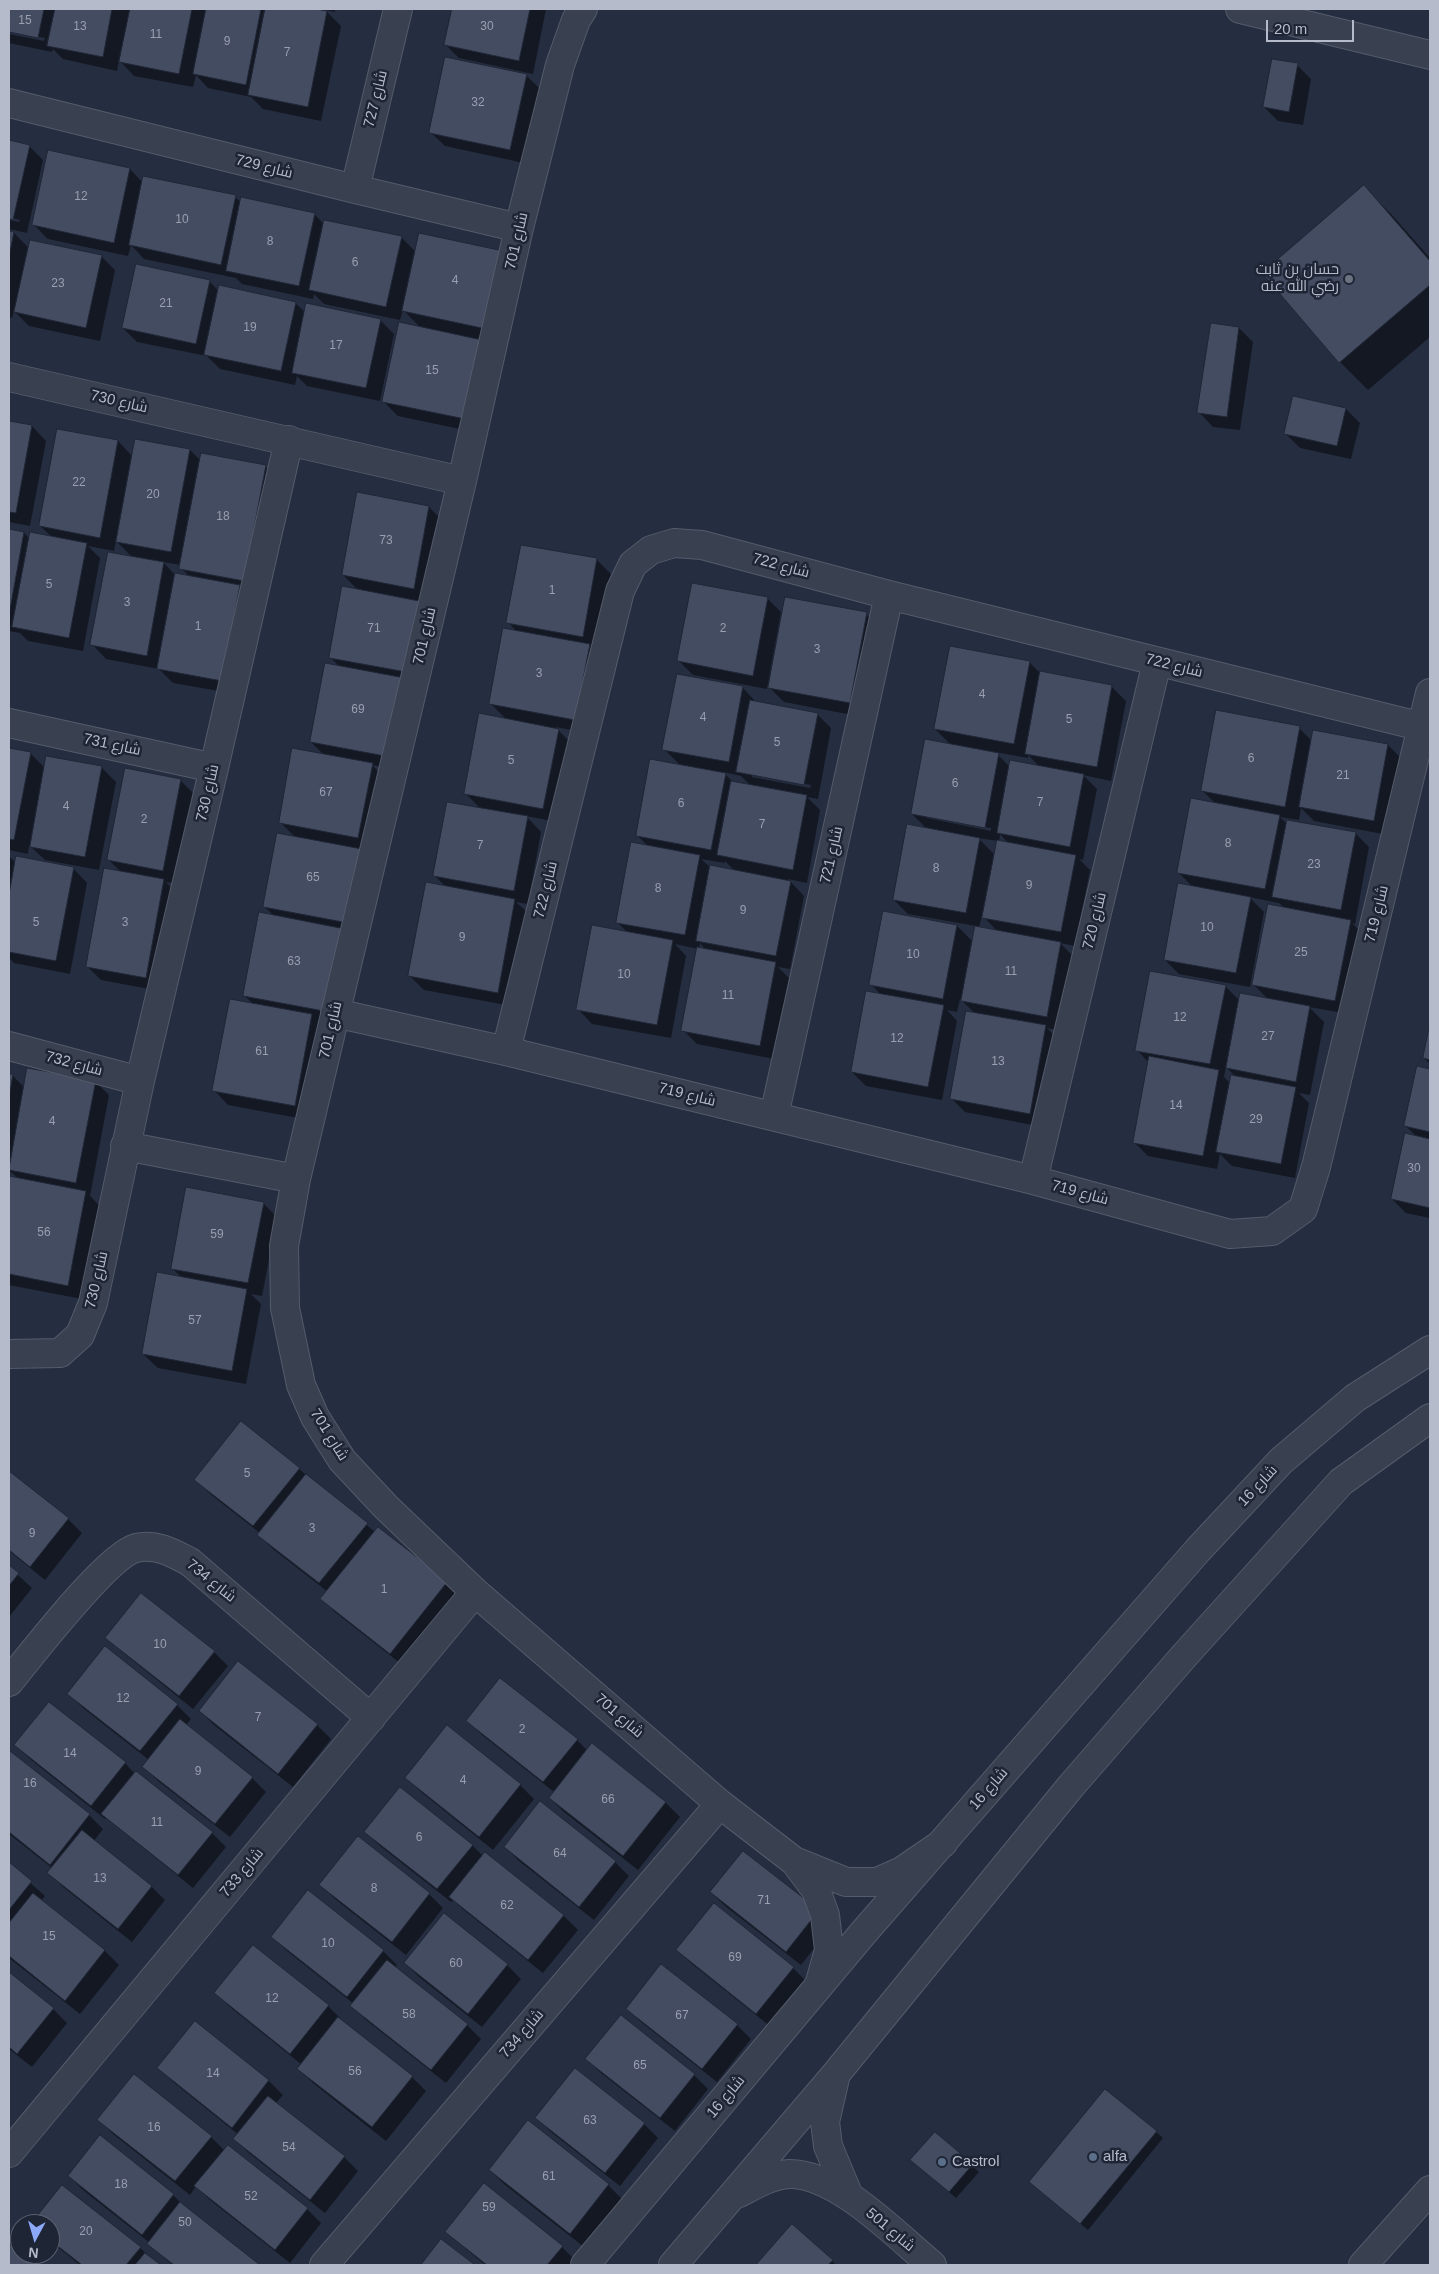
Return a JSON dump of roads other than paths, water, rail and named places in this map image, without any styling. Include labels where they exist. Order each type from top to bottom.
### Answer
[{"type":"street","name":"شارع 727","points":[[355,190],[398,9]]},
{"type":"street","name":"شارع 701","points":[[583,9],[576,20],[560,65],[519,228],[462,481],[296,1179],[284,1246],[285,1299],[301,1386],[315,1417],[342,1460],[386,1507],[475,1592],[720,1804],[794,1861],[816,1890],[825,1914],[829,1950],[819,1986]]},
{"type":"street","points":[[1240,9],[1271,12],[1430,55]]},
{"type":"street","name":"شارع 729","points":[[9,103],[355,190],[519,228]]},
{"type":"street","name":"شارع 730","points":[[9,377],[462,481]]},
{"type":"street","name":"شارع 730","points":[[9,1354],[60,1353],[80,1335],[93,1303],[125,1146],[289,440]]},
{"type":"street","name":"شارع 722","points":[[506,1051],[620,591],[633,564],[651,550],[674,543],[702,545],[889,595],[1423,727]]},
{"type":"street","name":"شارع 721","points":[[774,1116],[889,595]]},
{"type":"street","name":"شارع 720","points":[[1033,1180],[1157,662]]},
{"type":"street","name":"شارع 719","points":[[335,1013],[506,1051],[774,1116],[1033,1180],[1230,1234],[1272,1231],[1303,1209],[1316,1167],[1430,693]]},
{"type":"street","name":"شارع 731","points":[[9,722],[214,768]]},
{"type":"street","name":"شارع 732","points":[[9,1046],[140,1081]]},
{"type":"street","points":[[125,1146],[296,1179]]},
{"type":"street","name":"شارع 16","points":[[588,2263],[819,1986],[1198,1550],[1281,1461],[1355,1398],[1430,1350]]},
{"type":"street","points":[[672,2265],[836,2075],[1071,1786],[1184,1656],[1341,1482],[1430,1418]]},
{"type":"street","name":"شارع 734","points":[[9,1682],[106,1567],[135,1548],[164,1548],[190,1562],[371,1718]]},
{"type":"street","name":"شارع 733","points":[[9,2153],[475,1592]]},
{"type":"street","name":"شارع 734","points":[[324,2265],[720,1804]]},
{"type":"street","name":"شارع 701","points":[[794,1861],[846,1882],[878,1882],[902,1871],[943,1842]]},
{"type":"street","name":"شارع 501","points":[[836,2075],[825,2122],[828,2146],[848,2194]]},
{"type":"street","name":"شارع 501","points":[[732,2196],[773,2177],[790,2174],[820,2181],[848,2194],[932,2265]]},
{"type":"street","points":[[1362,2265],[1430,2190]]},
{"type":"place","name":"حسان بن ثابت رضي الله عنه","points":[[1349,279]]},
{"type":"place","name":"alfa","points":[[1093,2157]]},
{"type":"place","name":"Castrol","points":[[942,2162]]}]
